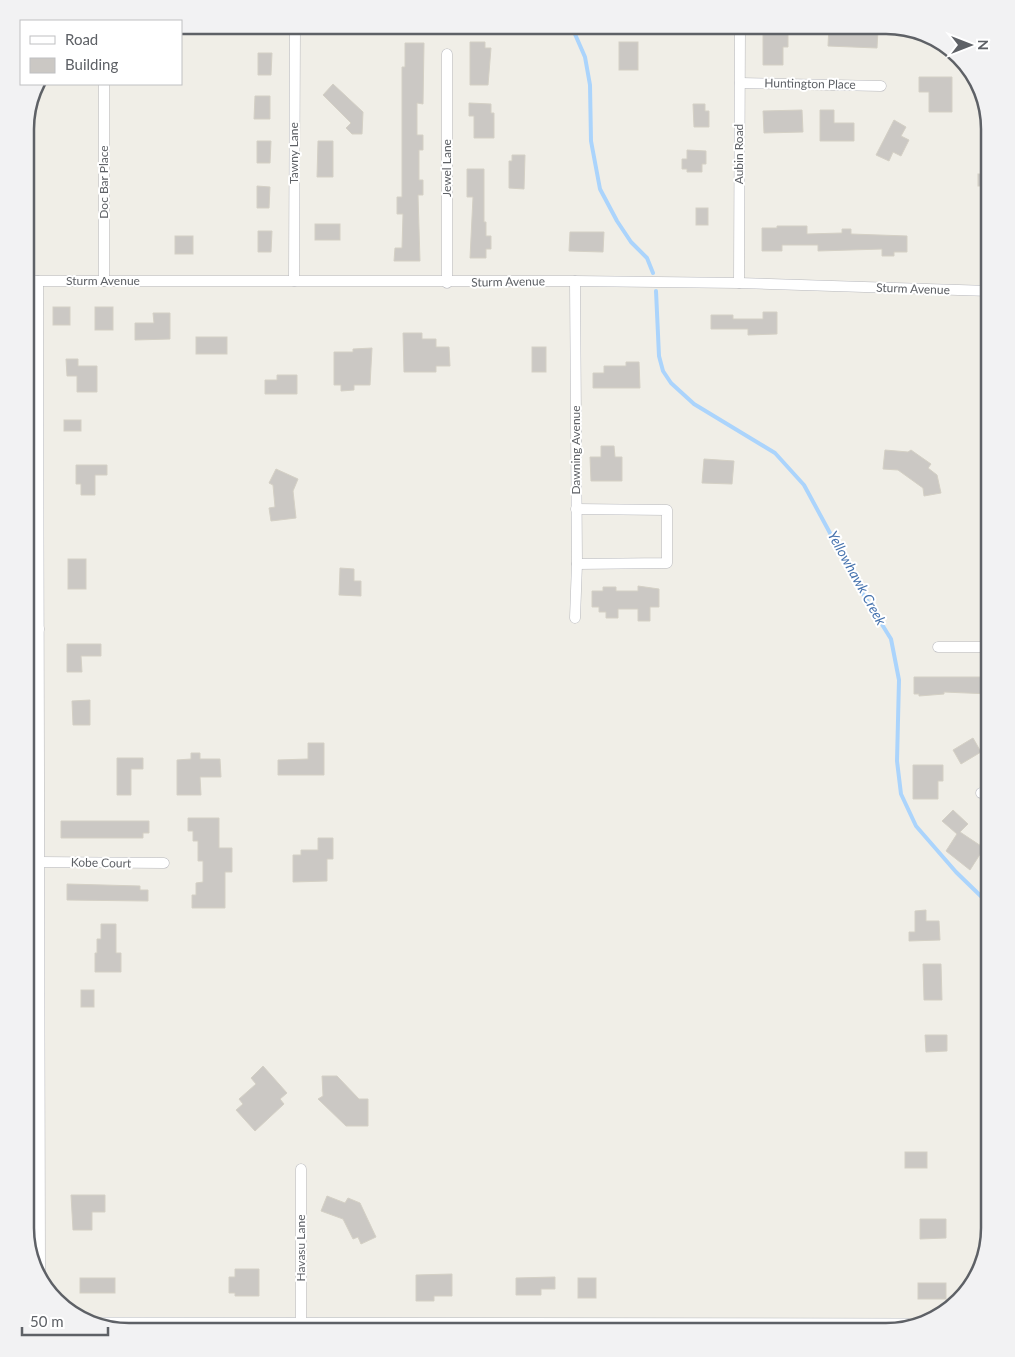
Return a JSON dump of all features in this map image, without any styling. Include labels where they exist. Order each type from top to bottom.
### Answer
[{"type":"street","name":"Tawny Lane","points":[[294,281],[295,34]]},
{"type":"street","name":"Aubin Road","points":[[739,283],[740,34]]},
{"type":"street","name":"Jewel Lane","points":[[447,54],[447,283]]},
{"type":"street","name":"Huntington Place","points":[[740,82],[881,86]]},
{"type":"street","name":"Doc Bar Place","points":[[104,85],[104,281]]},
{"type":"street","name":"Sturm Avenue","points":[[34,281],[447,283],[575,281],[739,283],[981,291]]},
{"type":"street","points":[[38,281],[40,1261]]},
{"type":"street","name":"Dawning Avenue","points":[[575,281],[577,564],[575,618]]},
{"type":"street","points":[[576,509],[667,510],[667,563],[577,564]]},
{"type":"street","points":[[34,629],[39,629]]},
{"type":"street","points":[[938,647],[981,648]]},
{"type":"street","name":"Kobe Court","points":[[39,862],[164,863]]},
{"type":"street","points":[[34,995],[39,995]]},
{"type":"street","name":"Havasu Lane","points":[[301,1169],[301,1323]]},
{"type":"building","points":[[763,34],[788,34],[788,47],[783,47],[783,65],[763,65]]},
{"type":"building","points":[[829,34],[878,34],[877,48],[828,46]]},
{"type":"building","points":[[470,42],[485,42],[485,48],[491,48],[488,85],[470,85]]},
{"type":"building","points":[[619,42],[638,42],[638,70],[619,70]]},
{"type":"building","points":[[405,43],[424,43],[423,104],[417,103],[417,135],[423,135],[423,150],[419,150],[419,180],[423,180],[423,195],[418,195],[420,261],[394,261],[395,248],[402,248],[403,214],[397,214],[397,197],[402,197],[402,67],[405,67]]},
{"type":"building","points":[[258,53],[272,53],[271,75],[258,75]]},
{"type":"building","points":[[919,77],[952,77],[952,112],[929,112],[929,92],[919,92]]},
{"type":"building","points":[[333,84],[363,112],[362,134],[352,134],[346,128],[351,123],[323,95]]},
{"type":"building","points":[[255,96],[270,96],[270,119],[254,119]]},
{"type":"building","points":[[469,103],[491,104],[491,113],[494,113],[494,138],[474,138],[474,116],[469,116]]},
{"type":"building","points":[[693,104],[705,104],[705,111],[709,111],[709,127],[694,127]]},
{"type":"building","points":[[802,110],[803,132],[764,133],[763,111]]},
{"type":"building","points":[[820,110],[834,110],[834,123],[854,123],[854,141],[820,141]]},
{"type":"building","points":[[894,120],[906,127],[901,136],[909,140],[901,156],[893,152],[889,161],[876,155]]},
{"type":"building","points":[[257,141],[271,141],[270,163],[257,163]]},
{"type":"building","points":[[318,141],[333,141],[333,177],[317,177]]},
{"type":"building","points":[[687,150],[706,151],[706,164],[702,164],[702,172],[687,172],[687,169],[682,169],[682,159],[687,159]]},
{"type":"building","points":[[512,155],[525,155],[524,189],[509,188],[509,161],[512,161]]},
{"type":"building","points":[[467,169],[484,169],[484,222],[486,222],[486,236],[491,236],[491,249],[486,249],[486,258],[470,258],[473,197],[467,197]]},
{"type":"building","points":[[978,174],[981,174],[981,186],[978,186]]},
{"type":"building","points":[[257,186],[270,187],[269,208],[257,208]]},
{"type":"building","points":[[696,208],[708,208],[708,225],[696,225]]},
{"type":"building","points":[[315,224],[340,224],[340,240],[315,240]]},
{"type":"building","points":[[777,226],[807,226],[807,234],[842,233],[842,229],[851,229],[851,234],[907,236],[907,252],[894,252],[894,256],[882,256],[882,249],[818,251],[818,245],[782,245],[782,251],[762,251],[762,228],[777,228]]},
{"type":"building","points":[[258,231],[272,231],[271,252],[258,252]]},
{"type":"building","points":[[570,232],[604,232],[603,252],[569,251]]},
{"type":"building","points":[[175,236],[193,236],[193,254],[175,254]]},
{"type":"building","points":[[53,307],[70,307],[70,325],[53,325]]},
{"type":"building","points":[[95,307],[113,307],[113,330],[95,330]]},
{"type":"building","points":[[763,312],[777,312],[777,334],[748,335],[748,329],[711,329],[711,315],[733,315],[733,319],[763,319]]},
{"type":"building","points":[[153,313],[170,313],[170,339],[135,340],[135,323],[154,323]]},
{"type":"building","points":[[403,333],[422,333],[422,339],[436,339],[436,347],[449,347],[450,366],[436,366],[436,372],[404,372]]},
{"type":"building","points":[[196,337],[227,337],[227,354],[196,354]]},
{"type":"building","points":[[532,347],[546,347],[546,372],[532,372]]},
{"type":"building","points":[[372,348],[370,385],[354,385],[354,390],[341,391],[341,385],[334,385],[334,352],[353,352],[353,349]]},
{"type":"building","points":[[66,359],[78,359],[78,366],[97,366],[97,392],[77,392],[77,376],[67,376]]},
{"type":"building","points":[[626,362],[639,362],[640,388],[593,388],[593,373],[604,373],[604,366],[626,366]]},
{"type":"building","points":[[277,375],[297,375],[297,394],[265,394],[265,380],[277,380]]},
{"type":"building","points":[[64,420],[81,420],[81,431],[64,431]]},
{"type":"building","points":[[601,446],[614,446],[615,457],[622,457],[622,481],[591,481],[590,457],[601,457]]},
{"type":"building","points":[[885,450],[908,452],[911,450],[931,464],[928,468],[937,475],[941,493],[924,496],[923,488],[898,470],[883,469]]},
{"type":"building","points":[[704,459],[734,461],[732,484],[702,483]]},
{"type":"building","points":[[76,465],[107,465],[107,475],[95,475],[95,495],[81,495],[81,484],[76,484]]},
{"type":"building","points":[[276,469],[298,479],[293,491],[296,518],[271,521],[269,508],[275,507],[273,485],[269,483]]},
{"type":"building","points":[[68,559],[86,559],[86,589],[68,589]]},
{"type":"building","points":[[340,568],[354,569],[354,581],[361,581],[361,596],[339,595]]},
{"type":"building","points":[[638,586],[659,589],[659,607],[650,607],[650,621],[638,621],[638,609],[618,609],[618,618],[606,618],[606,612],[599,612],[599,607],[592,607],[592,591],[603,591],[603,587],[616,587],[616,591],[638,591]]},
{"type":"building","points":[[67,644],[101,644],[101,656],[81,656],[82,672],[67,672]]},
{"type":"building","points":[[914,677],[981,677],[981,694],[944,692],[944,694],[919,696],[919,694],[914,694]]},
{"type":"building","points":[[90,700],[90,725],[73,725],[72,701]]},
{"type":"building","points":[[973,738],[981,752],[961,764],[953,750]]},
{"type":"building","points":[[308,743],[324,743],[324,775],[278,775],[278,760],[308,759]]},
{"type":"building","points":[[191,753],[200,753],[200,759],[220,759],[221,777],[200,777],[201,795],[177,795],[177,760],[191,759]]},
{"type":"building","points":[[117,758],[143,758],[143,769],[131,769],[131,795],[117,795]]},
{"type":"building","points":[[913,765],[943,765],[943,781],[938,781],[938,799],[913,799]]},
{"type":"building","points":[[953,810],[968,824],[960,832],[981,846],[981,853],[970,870],[946,851],[957,834],[942,821]]},
{"type":"building","points":[[188,818],[219,818],[219,848],[232,848],[232,872],[225,872],[225,908],[192,908],[192,895],[196,895],[196,883],[203,882],[203,861],[198,861],[198,841],[193,841],[193,831],[188,831]]},
{"type":"building","points":[[61,821],[149,821],[149,833],[143,833],[143,838],[61,838]]},
{"type":"building","points":[[318,838],[333,838],[333,859],[327,859],[327,881],[293,882],[293,855],[301,855],[301,850],[318,850]]},
{"type":"building","points":[[67,884],[140,886],[140,890],[148,890],[148,901],[67,900]]},
{"type":"building","points":[[926,910],[926,921],[939,921],[940,940],[909,941],[909,932],[915,932],[915,911]]},
{"type":"building","points":[[101,924],[116,924],[116,953],[121,953],[121,972],[95,972],[95,953],[97,953],[97,939],[101,939]]},
{"type":"building","points":[[923,964],[941,964],[942,1000],[924,1000]]},
{"type":"building","points":[[81,990],[94,990],[94,1007],[81,1007]]},
{"type":"building","points":[[925,1035],[947,1035],[947,1051],[926,1052]]},
{"type":"building","points":[[263,1066],[287,1093],[280,1099],[284,1104],[255,1131],[236,1110],[243,1104],[239,1099],[256,1084],[251,1078]]},
{"type":"building","points":[[322,1076],[337,1076],[359,1099],[368,1099],[368,1126],[346,1126],[318,1099],[323,1096]]},
{"type":"building","points":[[905,1152],[927,1152],[927,1168],[905,1168]]},
{"type":"building","points":[[71,1195],[105,1195],[105,1212],[92,1212],[92,1230],[73,1230]]},
{"type":"building","points":[[327,1196],[345,1203],[348,1198],[360,1203],[376,1237],[361,1244],[358,1237],[353,1239],[343,1219],[321,1211]]},
{"type":"building","points":[[920,1219],[946,1219],[946,1238],[920,1239]]},
{"type":"building","points":[[235,1269],[259,1269],[259,1296],[235,1296],[235,1293],[229,1293],[229,1277],[235,1277]]},
{"type":"building","points":[[452,1274],[452,1296],[434,1296],[434,1301],[416,1301],[416,1275]]},
{"type":"building","points":[[555,1277],[555,1289],[541,1289],[541,1295],[516,1295],[516,1278]]},
{"type":"building","points":[[80,1278],[115,1278],[115,1293],[80,1293]]},
{"type":"building","points":[[578,1278],[596,1278],[596,1298],[578,1298]]},
{"type":"building","points":[[918,1283],[946,1283],[946,1299],[918,1299]]},
{"type":"waterway","name":"Yellowhawk Creek","points":[[575,34],[585,57],[590,85],[591,141],[600,189],[631,242],[647,258],[653,273]]},
{"type":"waterway","name":"Yellowhawk Creek","points":[[656,291],[659,356],[663,371],[671,383],[694,404],[775,453],[804,485],[863,594],[891,639],[899,680],[897,761],[901,794],[916,826],[956,872],[981,896]]}]
